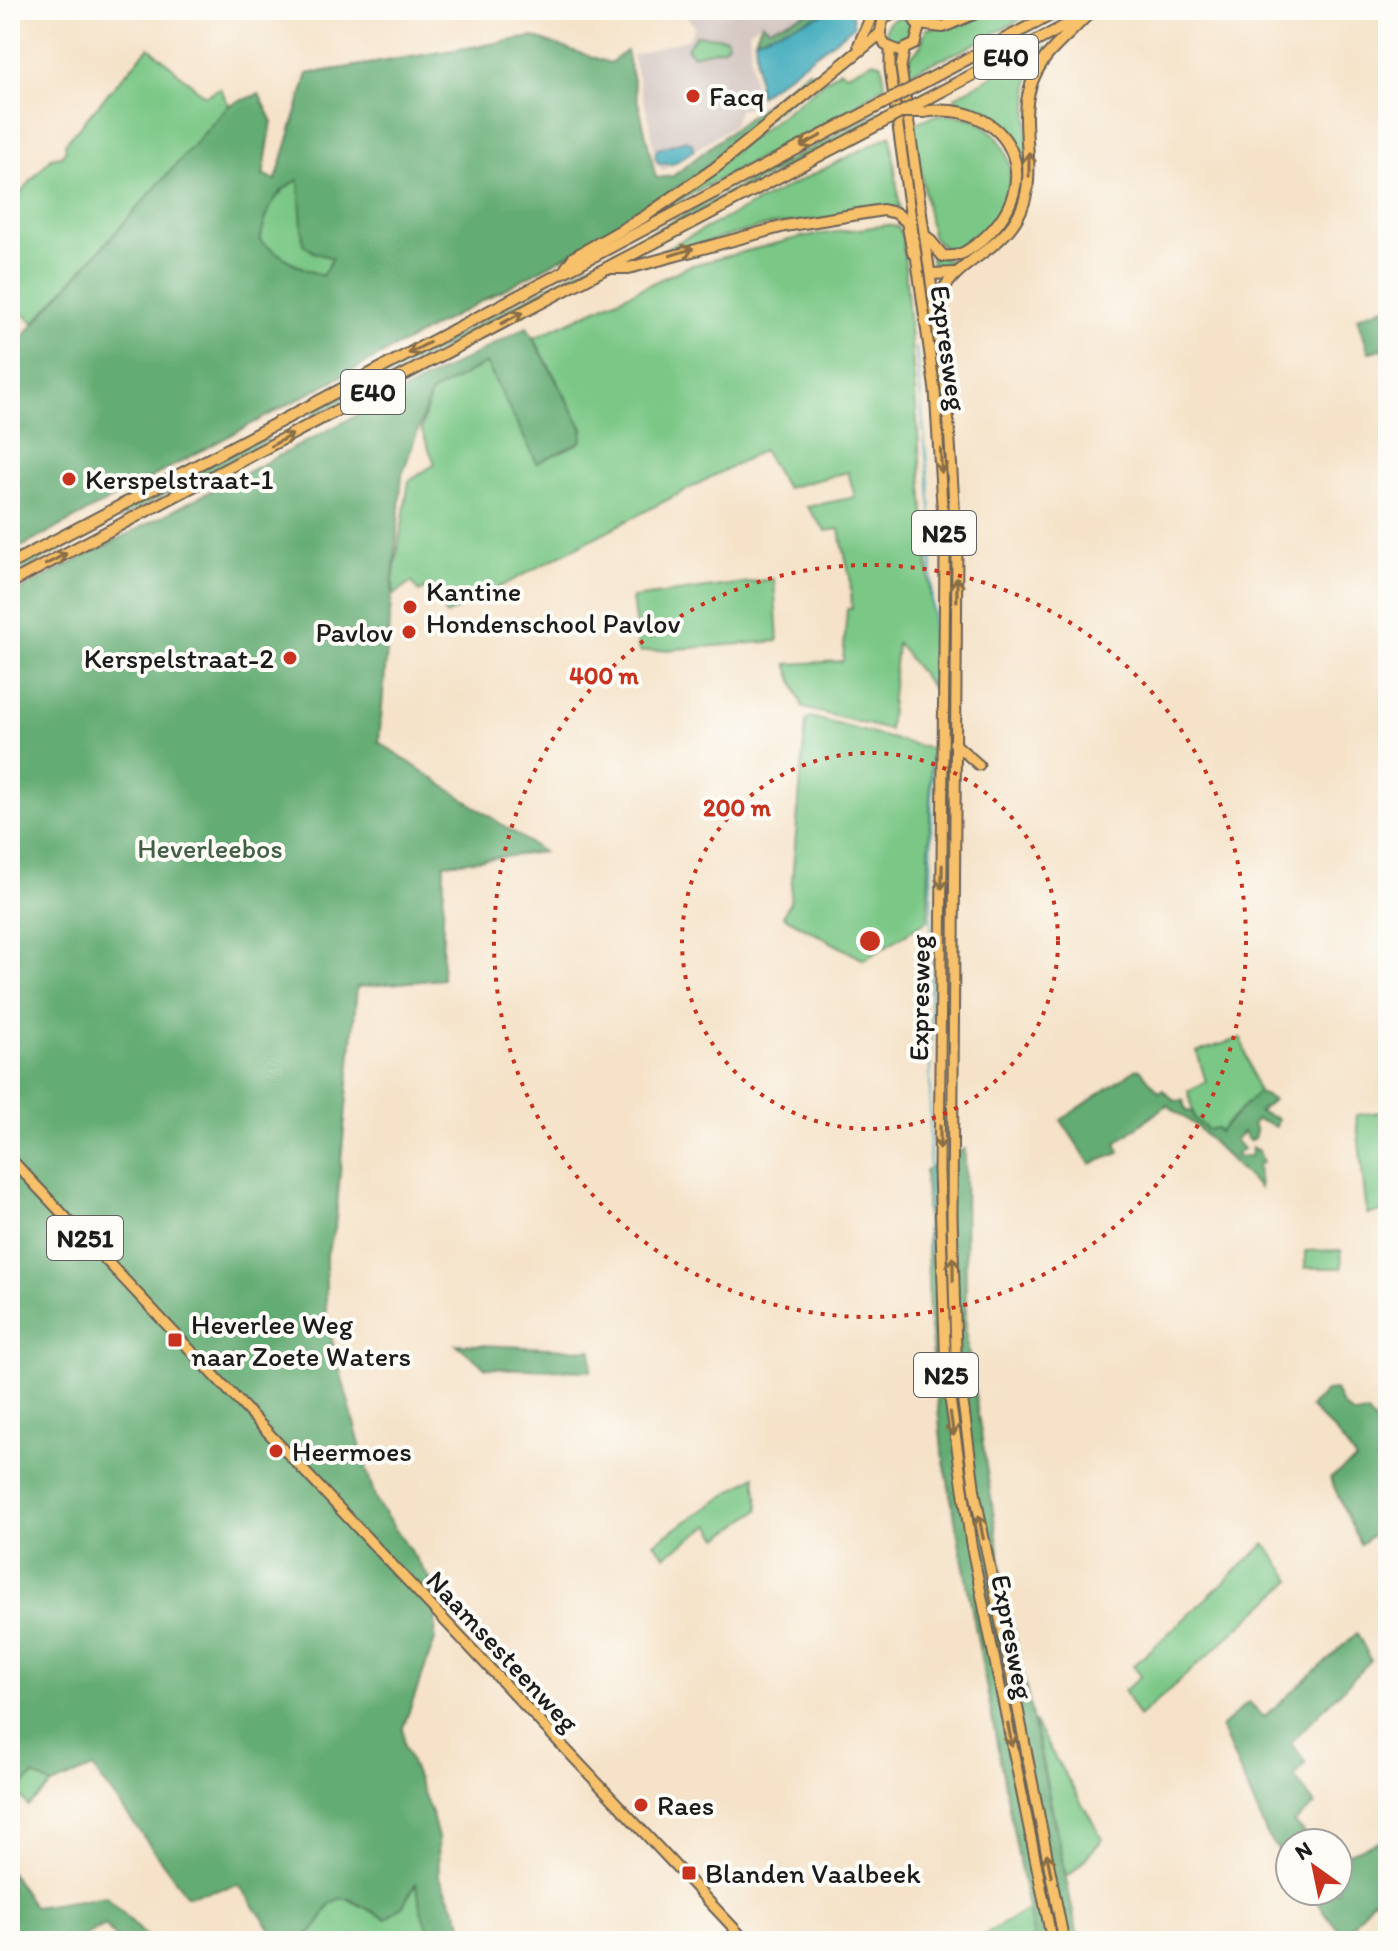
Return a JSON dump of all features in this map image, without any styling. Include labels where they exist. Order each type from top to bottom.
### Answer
[{"type":"highway","points":[[850,57],[866,36],[874,10]]},
{"type":"highway","points":[[918,24],[943,27],[983,10]]},
{"type":"highway","name":"E40","points":[[10,564],[1060,10]]},
{"type":"highway","points":[[936,306],[944,285],[955,272],[993,246],[1018,216],[1029,176],[1026,111],[1030,86],[1050,51],[1092,12]]},
{"type":"highway","name":"E40","points":[[10,583],[902,112],[923,106],[1092,12]]},
{"type":"highway","points":[[563,272],[574,257],[644,217],[724,161],[880,34]]},
{"type":"highway","points":[[923,106],[962,110],[990,123],[1007,141],[1016,176],[1011,204],[1001,223],[969,250],[958,257],[943,256],[928,238]]},
{"type":"highway","points":[[607,268],[629,268],[785,226],[883,210],[896,213],[907,222],[913,253]]},
{"type":"highway","points":[[931,274],[955,272]]},
{"type":"main road","points":[[880,34],[885,14],[899,11],[912,16],[918,24]]},
{"type":"main road","name":"N25","points":[[904,51],[918,39],[918,24]]},
{"type":"main road","name":"N25","points":[[880,34],[890,49]]},
{"type":"main road","points":[[890,49],[904,51]]},
{"type":"main road","name":"Expresweg","points":[[890,49],[890,69],[913,222],[913,253],[941,456],[945,553],[939,1187],[946,1371],[971,1544],[1052,1941]]},
{"type":"main road","name":"Expresweg","points":[[904,51],[901,67],[928,238],[947,396],[957,549],[952,1216],[956,1350],[977,1505],[1064,1941]]},
{"type":"main road","name":"N25","points":[[913,222],[921,264],[931,274]]},
{"type":"main road","points":[[954,743],[979,765],[963,764],[954,771]]},
{"type":"main road","name":"Naamsesteenweg","points":[[10,1158],[746,1941]]},
{"type":"shaded area","points":[[682,10],[815,10],[769,28],[762,22],[749,31],[755,106],[740,109],[733,125],[663,171],[655,162],[650,124],[632,55],[688,39],[695,27]]},
{"type":"green space","points":[[815,10],[835,10],[755,39],[762,22],[769,28]]},
{"type":"green space","points":[[988,10],[1038,10],[963,50],[908,73],[907,61],[921,45],[926,29],[961,24]]},
{"type":"green space","points":[[899,18],[908,22],[912,31],[908,40],[899,44],[890,40],[886,31],[890,22]]},
{"type":"green space","points":[[696,35],[726,38],[728,43],[724,48],[692,55],[687,48]]},
{"type":"green space","points":[[533,37],[613,70],[100,498],[158,185],[34,323],[10,302],[10,205],[51,158],[61,156],[66,150],[65,143],[149,47],[205,96],[220,88],[229,105],[259,94],[272,120],[263,176],[276,180],[308,74]]},
{"type":"green space","points":[[533,37],[610,63],[626,51],[656,178],[673,176],[809,70],[815,79],[693,178],[572,253],[10,553],[10,351],[229,105],[259,94],[272,120],[263,176],[276,180],[308,74]],"holes":[[[299,180],[303,244],[315,253],[333,258],[322,276],[294,264],[260,241],[268,213],[277,197]]]},
{"type":"green space","points":[[1046,46],[1048,49],[1029,80],[1026,179],[1018,209],[1001,232],[986,243],[949,269],[933,270],[930,250],[951,261],[969,254],[997,229],[1011,209],[1018,187],[1020,166],[1014,146],[1002,128],[983,114],[957,105],[955,97]]},
{"type":"green space","points":[[874,61],[882,64],[885,85],[838,117],[651,215],[840,70],[847,74]]},
{"type":"green space","points":[[885,109],[886,114],[313,416],[311,412]]},
{"type":"green space","points":[[939,114],[971,118],[991,131],[1002,144],[1010,175],[1002,207],[992,221],[966,246],[949,253],[932,236],[912,124]]},
{"type":"green space","points":[[891,135],[900,211],[770,225],[660,254],[660,251]]},
{"type":"green space","points":[[887,225],[898,227],[903,239],[932,615],[932,688],[897,643],[889,730],[803,708],[787,664],[843,661],[847,609],[852,608],[850,577],[839,529],[826,531],[807,507],[855,497],[848,472],[786,488],[763,450],[446,615],[430,586],[419,592],[412,582],[394,595],[393,581],[409,481],[435,464],[421,429],[431,393],[486,363],[538,463],[583,429],[534,338],[689,266],[801,237]]},
{"type":"green space","points":[[1388,306],[1388,348],[1369,352],[1357,317]]},
{"type":"green space","name":"Heverleebos","points":[[527,327],[583,429],[581,442],[537,463],[486,363],[431,393],[402,475],[379,742],[543,852],[444,864],[442,979],[357,987],[335,1228],[326,1257],[326,1318],[377,1503],[430,1579],[436,1598],[435,1640],[403,1728],[404,1745],[432,1815],[438,1838],[439,1876],[461,1920],[465,1941],[440,1937],[432,1932],[423,1916],[416,1883],[403,1905],[386,1919],[349,1899],[339,1899],[330,1904],[318,1925],[301,1941],[279,1941],[239,1885],[187,1896],[93,1768],[52,1785],[34,1775],[15,1793],[10,1806],[10,595]]},
{"type":"green space","points":[[265,436],[268,440],[119,519],[116,515]]},
{"type":"green space","points":[[103,521],[107,525],[10,577],[10,571]]},
{"type":"green space","points":[[774,579],[778,641],[639,652],[632,598]]},
{"type":"green space","points":[[810,717],[931,749],[928,920],[864,960],[783,916],[790,902],[806,721]]},
{"type":"green space","points":[[1241,1038],[1258,1092],[1219,1133],[1217,1128],[1208,1131],[1194,1118],[1188,1091],[1206,1082],[1197,1052]]},
{"type":"green space","points":[[1140,1069],[1159,1092],[1163,1090],[1175,1101],[1183,1100],[1186,1111],[1193,1112],[1194,1118],[1208,1130],[1217,1128],[1219,1132],[1258,1092],[1273,1100],[1259,1112],[1278,1119],[1276,1127],[1256,1119],[1253,1124],[1256,1131],[1254,1138],[1249,1141],[1243,1132],[1235,1140],[1243,1149],[1235,1154],[1237,1157],[1250,1156],[1252,1148],[1259,1151],[1263,1162],[1258,1165],[1260,1189],[1196,1126],[1167,1105],[1116,1143],[1120,1153],[1090,1164],[1061,1120]]},
{"type":"green space","points":[[1388,1111],[1388,1211],[1367,1214],[1356,1115]]},
{"type":"green space","points":[[965,1149],[966,1336],[1005,1588],[1079,1941],[1034,1941],[942,1450],[929,1315],[925,1170]]},
{"type":"green space","points":[[1341,1250],[1342,1268],[1305,1268],[1305,1251]]},
{"type":"green space","points":[[456,1344],[592,1350],[591,1371],[486,1368]]},
{"type":"green space","points":[[1335,1390],[1342,1405],[1354,1415],[1367,1413],[1388,1437],[1377,1462],[1388,1472],[1388,1525],[1360,1544],[1330,1478],[1356,1460],[1337,1434],[1310,1407],[1326,1391]]},
{"type":"green space","points":[[755,1476],[759,1510],[719,1538],[710,1525],[665,1556],[654,1543]]},
{"type":"green space","points":[[1265,1544],[1292,1580],[1139,1717],[1124,1691],[1141,1676],[1133,1666]]},
{"type":"green space","points":[[1357,1633],[1371,1660],[1291,1742],[1306,1763],[1294,1776],[1315,1805],[1294,1823],[1298,1827],[1274,1827],[1274,1844],[1267,1835],[1221,1727],[1249,1702],[1264,1717]]},
{"type":"green space","points":[[1034,1722],[1103,1839],[1066,1876]]},
{"type":"green space","points":[[34,1775],[52,1785],[28,1806],[17,1791]]},
{"type":"green space","points":[[1382,1840],[1388,1862],[1378,1867],[1388,1895],[1372,1900],[1349,1930],[1357,1941],[1347,1941],[1321,1907],[1354,1907],[1354,1851]]},
{"type":"green space","points":[[10,1871],[34,1907],[106,1896],[151,1941],[118,1941],[105,1925],[74,1941],[10,1941]]},
{"type":"green space","points":[[417,1882],[425,1923],[446,1941],[301,1941],[318,1925],[330,1904],[339,1899],[349,1899],[364,1907],[403,1905]]},
{"type":"green space","points":[[1029,1909],[1034,1941],[973,1941]]},
{"type":"water","points":[[835,10],[851,10],[854,26],[759,96],[755,39]]},
{"type":"water","points":[[686,140],[692,143],[694,150],[673,164],[659,164],[655,157],[657,149]]},
{"type":"waterway","points":[[916,348],[931,507],[933,689]]},
{"type":"waterway","points":[[929,1252],[932,761]]},
{"type":"place","name":"Facq","points":[[693,96]]},
{"type":"place","name":"Kerspelstraat-1","points":[[69,479]]},
{"type":"place","name":"Kantine Hondenschool Pavlov","points":[[410,607]]},
{"type":"place","name":"Pavlov","points":[[409,632]]},
{"type":"place","name":"Kerspelstraat-2","points":[[290,658]]},
{"type":"place","name":"Heverlee Weg naar Zoete Waters","points":[[175,1340]]},
{"type":"place","name":"Heermoes","points":[[276,1451]]},
{"type":"place","name":"Raes","points":[[641,1805]]},
{"type":"place","name":"Blanden Vaalbeek","points":[[689,1873]]}]
